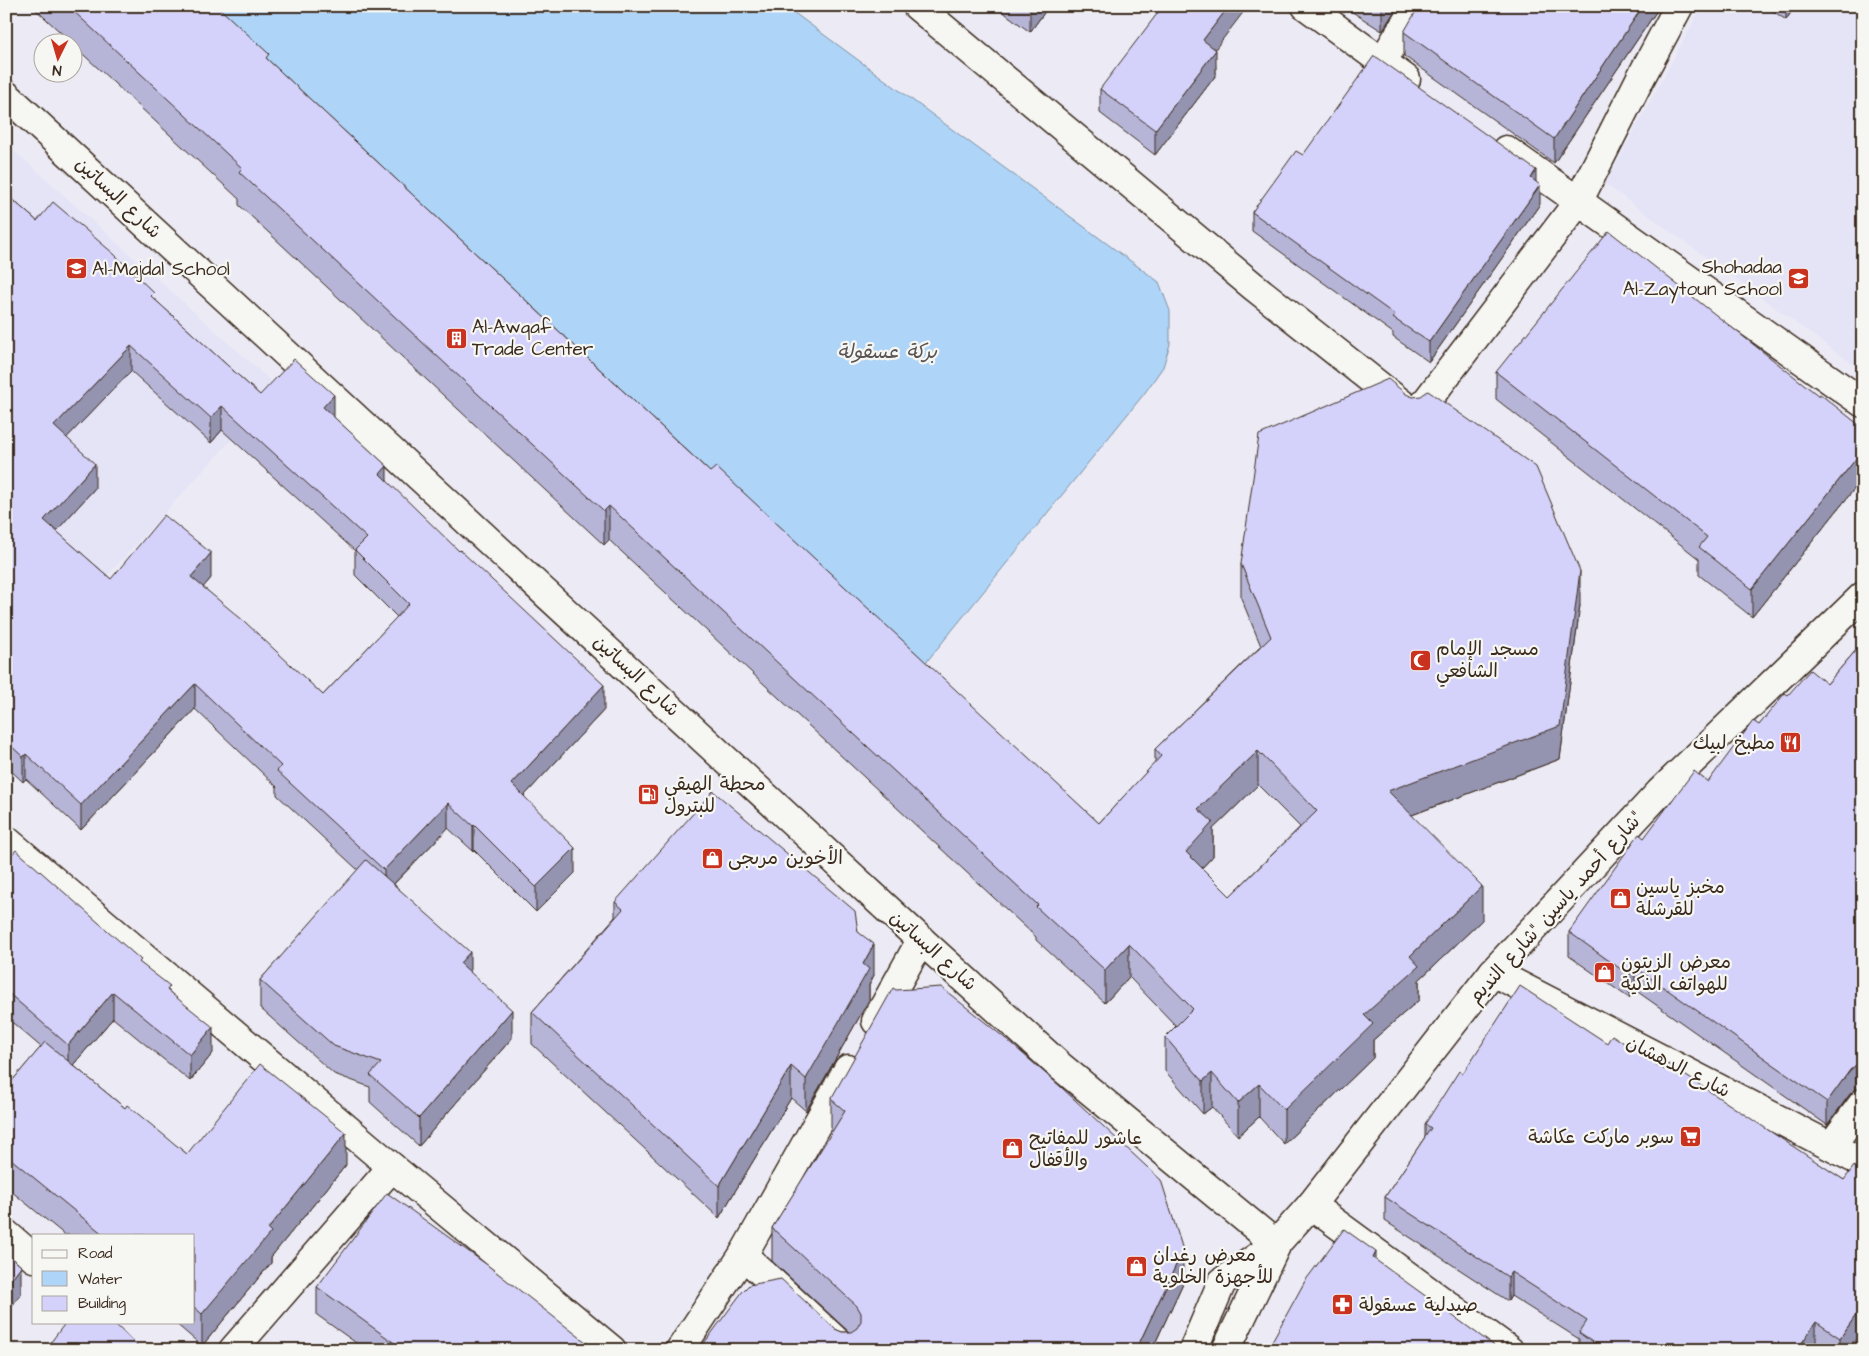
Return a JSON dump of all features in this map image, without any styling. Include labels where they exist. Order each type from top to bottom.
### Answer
[{"type":"street","points":[[917,6],[1253,286],[1416,416],[1578,202],[1679,6]]},
{"type":"street","points":[[1306,6],[1430,96]]},
{"type":"street","points":[[1382,62],[1416,6]]},
{"type":"street","name":"شارع البساتين","points":[[6,95],[921,940],[1060,1066],[1276,1244]]},
{"type":"street","points":[[1484,135],[1863,403]]},
{"type":"street","name":"شارع أحمد ياسين \"شارع النديم\"","points":[[1276,1244],[1311,1205],[1493,972],[1660,792],[1863,596]]},
{"type":"street","points":[[6,840],[392,1167],[612,1350]]},
{"type":"street","points":[[680,1350],[743,1255],[921,940]]},
{"type":"street","name":"شارع الدهشان","points":[[1493,972],[1863,1163]]},
{"type":"street","points":[[1831,1146],[1863,1102]]},
{"type":"street","points":[[233,1350],[392,1167]]},
{"type":"street","points":[[1311,1205],[1508,1350]]},
{"type":"street","points":[[6,1234],[32,1256]]},
{"type":"street","points":[[1193,1350],[1222,1282],[1276,1244]]},
{"type":"street","points":[[1226,1350],[1276,1244]]},
{"type":"street","points":[[743,1255],[846,1350]]},
{"type":"shaded area","name":"Shohadaa Al-Zaytoun School","points":[[1702,6],[1863,6],[1863,372],[1605,184]]},
{"type":"shaded area","name":"Al-Majdal School","points":[[6,143],[279,388],[99,585],[6,515]]},
{"type":"water","name":"بركة عسقولة","points":[[198,6],[785,6],[1159,282],[1170,311],[1170,344],[1163,367],[1144,394],[915,676]]},
{"type":"building","points":[[68,6],[217,6],[269,54],[266,58],[710,472],[716,467],[1099,823],[1161,756],[1155,749],[1271,637],[1241,564],[1259,435],[1388,379],[1406,394],[1413,397],[1421,396],[1428,391],[1536,467],[1580,571],[1560,726],[1388,791],[1482,886],[1410,956],[1419,966],[1364,1015],[1373,1024],[1284,1110],[1259,1084],[1238,1103],[1212,1073],[1203,1081],[1165,1037],[1193,1009],[1129,944],[1105,970],[1036,907],[1038,905],[609,506],[604,511],[239,172],[242,168]],"holes":[[[1258,751],[1317,811],[1230,896],[1186,852],[1213,822],[1198,809]]]},
{"type":"building","points":[[1163,6],[1229,6],[1203,40],[1216,50],[1155,130],[1100,89]]},
{"type":"building","points":[[1419,6],[1643,6],[1554,139],[1404,32]]},
{"type":"building","points":[[1374,56],[1536,170],[1531,178],[1540,185],[1429,342],[1393,318],[1395,315],[1252,212],[1296,151],[1303,155]]},
{"type":"building","points":[[6,194],[37,221],[53,202],[114,254],[154,293],[151,296],[260,395],[294,359],[334,395],[323,407],[387,466],[380,474],[459,551],[604,685],[512,784],[575,848],[536,887],[474,825],[448,803],[384,870],[277,771],[281,766],[195,684],[81,805],[26,754],[23,757],[6,741]],"holes":[[[131,346],[211,418],[222,406],[367,538],[355,550],[409,604],[323,695],[245,622],[191,577],[211,553],[164,515],[111,579],[44,520],[95,464],[54,426]]]},
{"type":"building","points":[[1609,231],[1819,396],[1820,394],[1863,428],[1863,450],[1752,589],[1699,547],[1707,537],[1496,372]]},
{"type":"building","points":[[1863,642],[1863,1064],[1856,1065],[1850,1070],[1827,1102],[1635,967],[1629,975],[1569,932],[1639,834],[1644,838],[1694,771],[1708,782],[1753,721],[1759,725],[1785,693],[1788,695],[1810,670],[1827,684]]},
{"type":"building","points":[[713,791],[855,911],[858,932],[874,944],[863,964],[869,969],[806,1079],[791,1066],[719,1186],[532,1012],[623,909],[615,902]]},
{"type":"building","points":[[16,850],[141,960],[139,962],[170,986],[167,990],[213,1027],[190,1055],[113,992],[68,1045],[6,991],[6,861]]},
{"type":"building","points":[[366,860],[470,952],[460,963],[512,1010],[419,1118],[370,1075],[381,1063],[334,1046],[260,980]]},
{"type":"building","points":[[1520,986],[1607,1043],[1612,1035],[1665,1070],[1668,1064],[1844,1180],[1854,1166],[1861,1170],[1863,1167],[1863,1305],[1840,1338],[1816,1322],[1797,1350],[1604,1350],[1579,1333],[1587,1321],[1511,1272],[1508,1277],[1385,1197],[1431,1128],[1425,1124],[1459,1071],[1463,1073]]},
{"type":"building","points":[[941,987],[1006,1039],[1061,1087],[1161,1180],[1183,1250],[1136,1350],[702,1350],[704,1347],[702,1346],[749,1285],[781,1279],[835,1329],[842,1332],[851,1332],[857,1328],[861,1321],[861,1313],[857,1306],[772,1228],[845,1111],[831,1099],[893,988],[896,990]]},
{"type":"building","points":[[45,1042],[125,1108],[127,1105],[187,1154],[260,1064],[346,1133],[268,1229],[271,1232],[202,1314],[195,1308],[195,1234],[103,1234],[6,1155],[6,1088]]},
{"type":"building","points":[[387,1193],[486,1264],[596,1350],[404,1350],[317,1287]]},
{"type":"building","points":[[1344,1229],[1376,1252],[1373,1258],[1500,1350],[1265,1350],[1271,1343],[1305,1281]]},
{"type":"building","points":[[6,1253],[21,1266],[6,1286]]},
{"type":"building","points":[[64,1324],[115,1324],[142,1350],[45,1350]]},
{"type":"place","name":"Al-Majdal School","points":[[76,269]]},
{"type":"place","name":"Shohadaa Al-Zaytoun School","points":[[1798,278]]},
{"type":"place","name":"Al-Awqaf Trade Center","points":[[456,338]]},
{"type":"place","name":"مسجد الإمام الشافعي","points":[[1420,660]]},
{"type":"place","name":"مطبخ لبيك","points":[[1791,743]]},
{"type":"place","name":"محطة الهيقي للبترول","points":[[648,795]]},
{"type":"place","name":"الأخوين مرىجى","points":[[712,858]]},
{"type":"place","name":"مخبز ياسين للقرشلة","points":[[1620,898]]},
{"type":"place","name":"معرض الزيتون للهواتف الذكية","points":[[1605,973]]},
{"type":"place","name":"سوبر ماركت عكاشة","points":[[1690,1137]]},
{"type":"place","name":"عاشور للمفاتيح والأقفال","points":[[1013,1149]]},
{"type":"place","name":"معرض رغدان للأجهزة الخلوية","points":[[1137,1266]]},
{"type":"place","name":"صيدلية عسقولة","points":[[1343,1305]]}]
